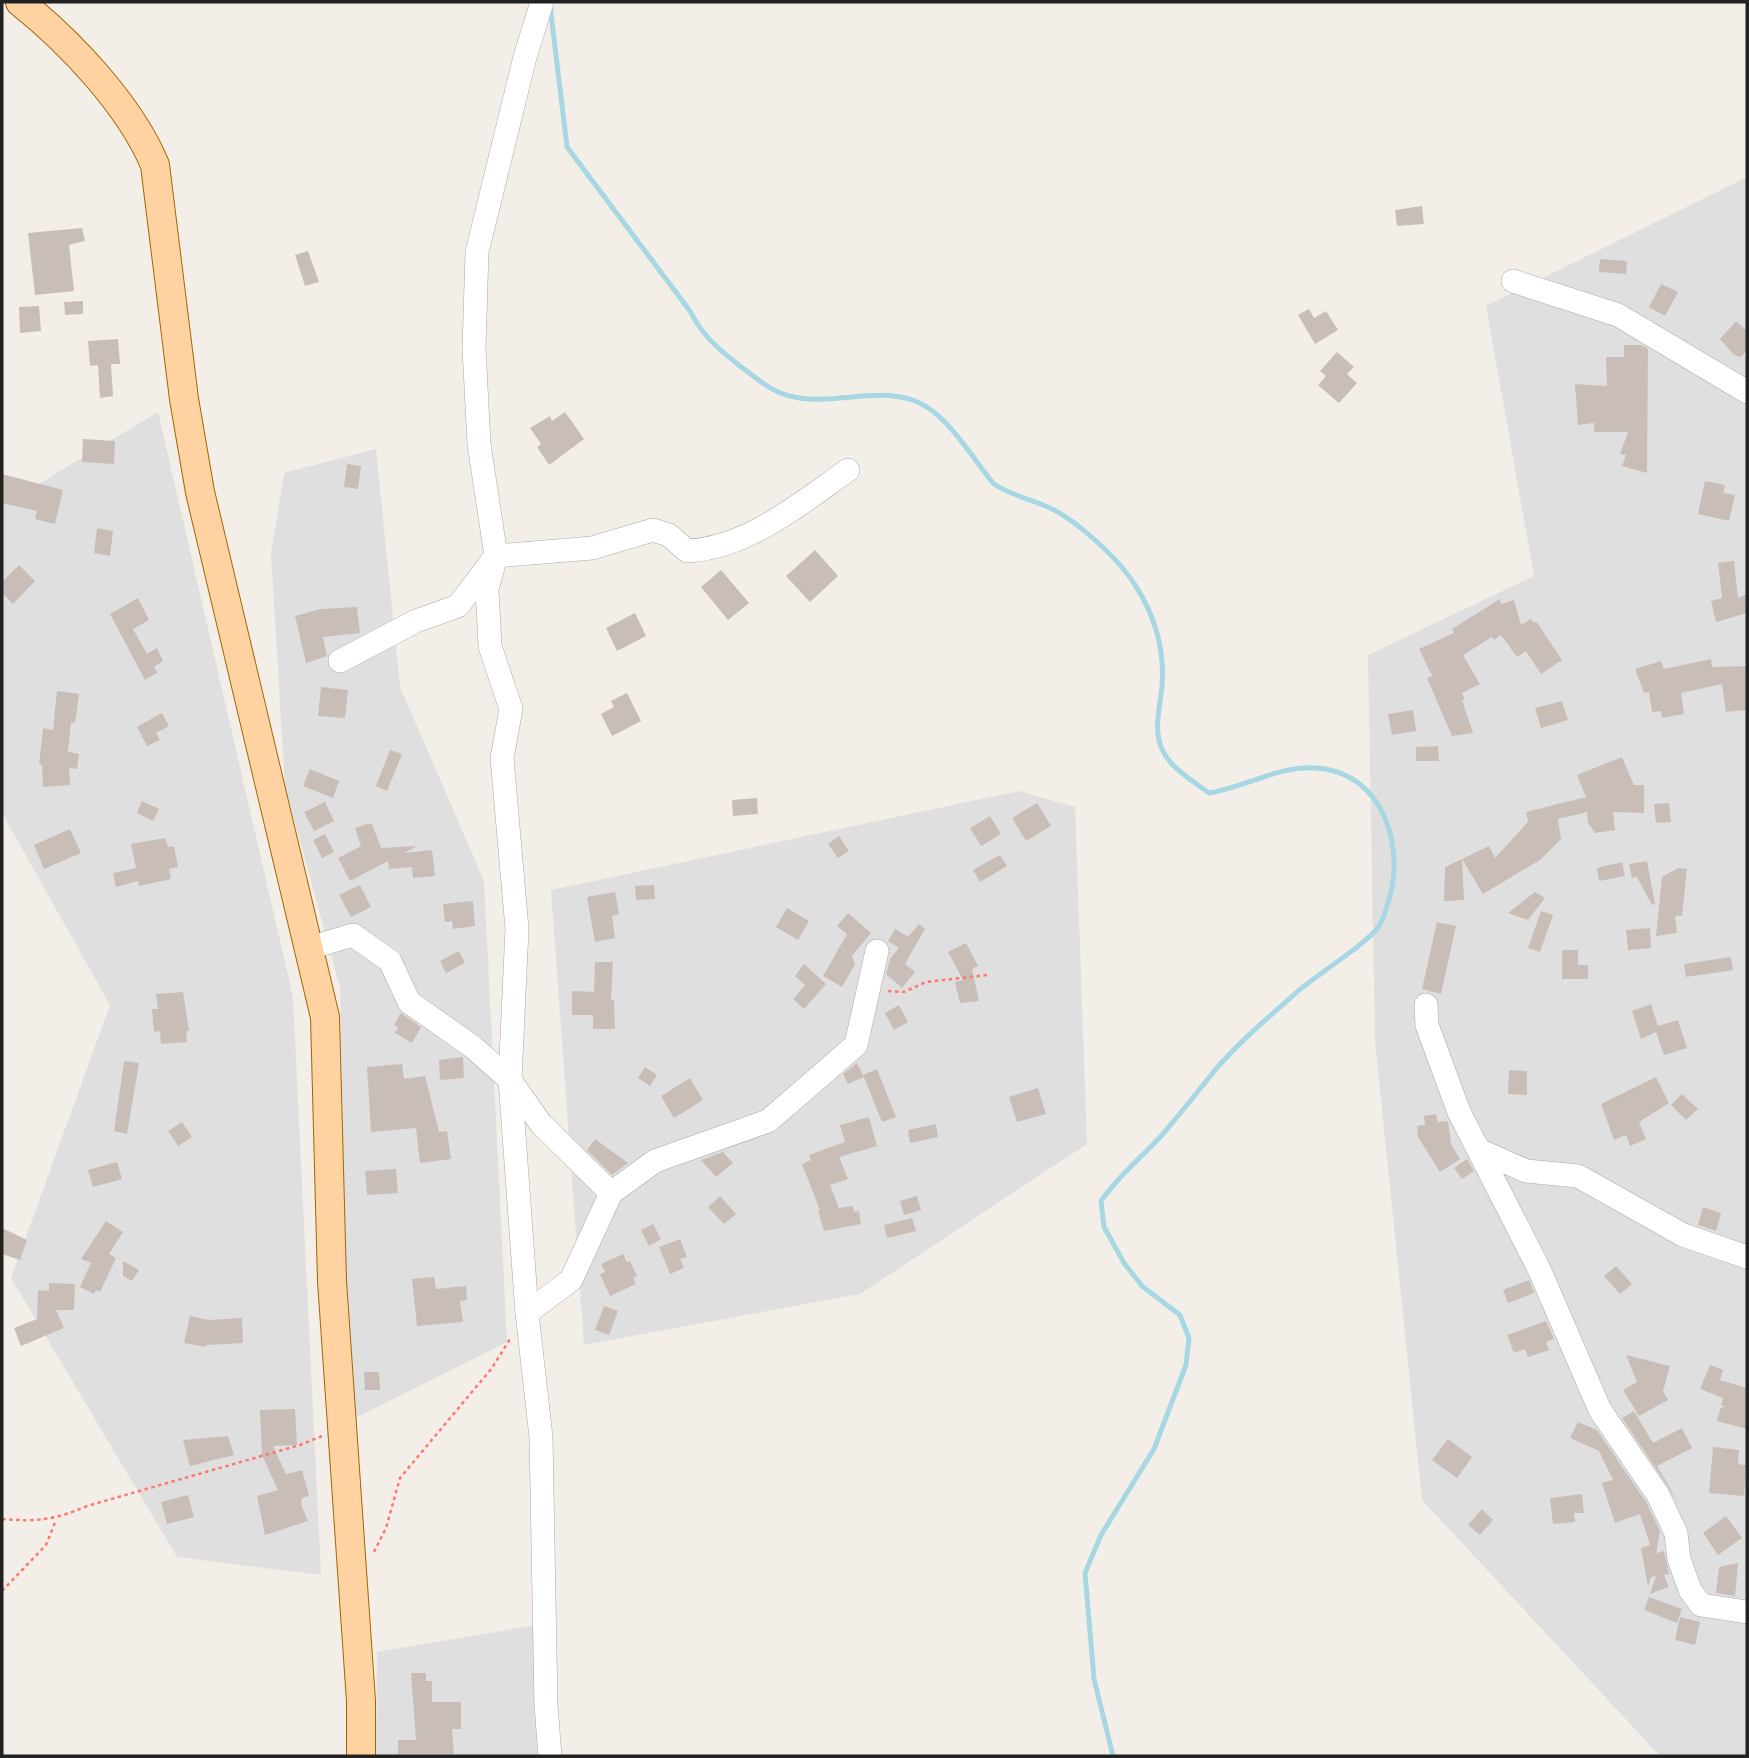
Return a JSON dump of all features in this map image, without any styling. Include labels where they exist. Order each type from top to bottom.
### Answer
[{"type":"main road","points":[[20,2],[54,29],[99,80],[148,147],[155,165],[184,399],[200,492],[327,1033],[332,1281],[361,1701],[361,1756]]},
{"type":"street","points":[[542,2],[525,57],[477,252],[474,348],[478,430],[496,556],[487,589],[490,646],[511,709],[502,758],[517,929],[510,1080],[527,1313],[541,1437],[546,1705],[550,1756]]},
{"type":"street","points":[[1513,281],[1618,315],[1747,392]]},
{"type":"street","points":[[340,661],[416,621],[458,606],[496,556],[592,548],[653,530],[669,535],[687,551],[709,550],[775,520],[848,470]]},
{"type":"street","points":[[309,948],[353,935],[390,961],[409,1002],[473,1047],[510,1080],[541,1124],[611,1193]]},
{"type":"street","points":[[527,1313],[570,1280],[611,1193],[655,1161],[768,1121],[856,1045],[877,951]]},
{"type":"street","points":[[1426,1005],[1427,1025],[1459,1112],[1539,1269],[1600,1410],[1658,1494],[1676,1534],[1679,1559],[1690,1590],[1701,1605],[1747,1612]]},
{"type":"street","points":[[1481,1151],[1526,1171],[1578,1176],[1683,1236],[1747,1257]]},
{"type":"path","points":[[869,990],[904,992],[926,982],[987,975]]},
{"type":"path","points":[[369,1562],[386,1528],[400,1478],[492,1368],[527,1313]]},
{"type":"path","points":[[2,1519],[34,1522],[56,1520],[100,1502],[300,1445],[341,1427]]},
{"type":"path","points":[[2,1591],[46,1545],[56,1520]]},
{"type":"shaded area","points":[[1747,177],[1747,1756],[1660,1756],[1422,1500],[1375,1041],[1368,655],[1534,576],[1486,306]]},
{"type":"shaded area","points":[[158,412],[293,997],[321,1575],[177,1557],[11,1278],[110,1005],[2,813],[2,506]]},
{"type":"shaded area","points":[[376,449],[400,687],[484,881],[507,1342],[349,1421],[340,987],[285,786],[271,554],[284,473]]},
{"type":"shaded area","points":[[1019,791],[1075,807],[1087,1144],[860,1294],[584,1345],[551,890]]},
{"type":"shaded area","points":[[536,1625],[544,1756],[376,1756],[377,1652]]},
{"type":"building","points":[[1422,206],[1424,224],[1397,226],[1395,210]]},
{"type":"building","points":[[82,228],[85,241],[69,245],[74,291],[35,295],[28,233]]},
{"type":"building","points":[[308,251],[319,282],[305,286],[295,255]]},
{"type":"building","points":[[1600,259],[1627,261],[1626,274],[1599,272]]},
{"type":"building","points":[[1661,284],[1678,292],[1665,316],[1649,307]]},
{"type":"building","points":[[83,301],[83,314],[65,315],[64,302]]},
{"type":"building","points":[[39,306],[41,331],[20,333],[19,307]]},
{"type":"building","points":[[1309,309],[1314,318],[1326,311],[1338,330],[1315,344],[1298,315]]},
{"type":"building","points":[[1736,321],[1747,331],[1747,350],[1741,357],[1734,355],[1720,339]]},
{"type":"building","points":[[118,339],[120,364],[111,364],[113,396],[100,398],[98,365],[90,366],[88,341]]},
{"type":"building","points":[[1624,345],[1641,345],[1648,349],[1647,473],[1622,466],[1626,455],[1620,454],[1628,432],[1594,432],[1594,423],[1578,425],[1575,384],[1607,386],[1606,357],[1624,357]]},
{"type":"building","points":[[1337,352],[1354,367],[1347,374],[1357,383],[1339,403],[1318,385],[1326,376],[1320,371]]},
{"type":"building","points":[[565,412],[584,439],[549,465],[537,447],[541,444],[530,428],[550,416],[552,421]]},
{"type":"building","points":[[83,439],[115,441],[114,464],[82,462]]},
{"type":"building","points":[[347,464],[361,466],[358,489],[344,487]]},
{"type":"building","points":[[2,474],[63,490],[55,524],[35,519],[37,511],[2,503]]},
{"type":"building","points":[[1705,481],[1725,485],[1723,493],[1735,495],[1729,521],[1698,514]]},
{"type":"building","points":[[97,528],[113,531],[110,556],[94,553]]},
{"type":"building","points":[[815,550],[838,576],[810,602],[786,576]]},
{"type":"building","points":[[1734,561],[1738,598],[1747,594],[1747,613],[1716,622],[1711,601],[1722,598],[1718,563]]},
{"type":"building","points":[[19,565],[35,581],[13,604],[2,593],[2,582]]},
{"type":"building","points":[[721,570],[749,603],[728,620],[701,587]]},
{"type":"building","points":[[138,598],[149,620],[133,629],[147,654],[157,648],[163,661],[154,667],[157,673],[145,680],[110,614]]},
{"type":"building","points":[[1500,599],[1501,604],[1514,600],[1521,625],[1531,619],[1534,623],[1536,621],[1562,660],[1541,674],[1526,651],[1517,657],[1501,635],[1494,640],[1492,637],[1463,655],[1480,684],[1462,693],[1473,733],[1452,736],[1427,678],[1432,676],[1419,649],[1454,633],[1452,629]]},
{"type":"building","points":[[357,607],[360,633],[323,637],[327,656],[306,663],[295,616],[321,609]]},
{"type":"building","points":[[635,613],[646,636],[617,651],[606,628]]},
{"type":"building","points":[[1711,659],[1712,667],[1747,666],[1747,710],[1726,712],[1722,684],[1681,693],[1684,714],[1662,718],[1661,711],[1652,712],[1649,692],[1644,693],[1635,669],[1661,661],[1664,669]]},
{"type":"building","points":[[321,687],[348,690],[345,718],[318,716]]},
{"type":"building","points":[[57,691],[79,694],[75,723],[71,722],[68,752],[79,754],[77,769],[69,768],[70,785],[43,787],[42,765],[39,764],[43,728],[53,730]]},
{"type":"building","points":[[627,693],[641,721],[612,736],[601,714],[614,707],[611,701]]},
{"type":"building","points":[[1562,701],[1568,720],[1541,728],[1535,708]]},
{"type":"building","points":[[1413,710],[1416,731],[1392,735],[1388,714]]},
{"type":"building","points":[[162,713],[169,726],[156,733],[160,740],[147,746],[137,727]]},
{"type":"building","points":[[1438,746],[1439,761],[1416,761],[1416,747]]},
{"type":"building","points":[[390,750],[402,754],[387,791],[376,786]]},
{"type":"building","points":[[1622,757],[1634,785],[1644,785],[1644,813],[1613,812],[1615,830],[1595,833],[1588,823],[1587,812],[1558,819],[1561,839],[1540,860],[1483,894],[1462,859],[1489,846],[1495,858],[1528,822],[1526,812],[1586,797],[1577,775]]},
{"type":"building","points":[[310,769],[339,781],[333,798],[303,786]]},
{"type":"building","points":[[757,798],[758,814],[733,816],[732,800]]},
{"type":"building","points":[[142,801],[159,809],[153,821],[137,813]]},
{"type":"building","points":[[325,802],[334,821],[314,831],[304,812]]},
{"type":"building","points":[[1037,803],[1051,826],[1026,841],[1012,818]]},
{"type":"building","points":[[1669,803],[1671,822],[1656,823],[1654,804]]},
{"type":"building","points":[[990,816],[1001,834],[981,846],[970,828]]},
{"type":"building","points":[[372,824],[381,848],[417,846],[404,853],[432,850],[435,876],[413,878],[412,867],[389,869],[388,861],[350,881],[338,858],[361,846],[355,828]]},
{"type":"building","points":[[70,829],[81,853],[44,869],[34,845]]},
{"type":"building","points":[[325,834],[334,852],[322,858],[313,840]]},
{"type":"building","points":[[839,836],[849,851],[838,858],[828,844]]},
{"type":"building","points":[[165,838],[168,847],[174,846],[178,867],[169,869],[171,879],[139,886],[138,881],[116,887],[113,873],[136,868],[131,844]]},
{"type":"building","points":[[1000,855],[1007,866],[980,882],[973,870]]},
{"type":"building","points":[[1462,859],[1464,900],[1444,901],[1445,867]]},
{"type":"building","points":[[1647,861],[1655,904],[1652,905],[1637,877],[1632,878],[1629,864]]},
{"type":"building","points":[[1622,862],[1625,876],[1599,881],[1597,868]]},
{"type":"building","points":[[1678,868],[1687,869],[1682,916],[1675,916],[1677,933],[1656,936],[1662,877]]},
{"type":"building","points":[[360,885],[371,907],[351,917],[339,895]]},
{"type":"building","points":[[654,885],[655,899],[636,900],[635,886]]},
{"type":"building","points":[[615,892],[619,914],[612,916],[615,938],[595,942],[587,897]]},
{"type":"building","points":[[1535,892],[1545,898],[1528,920],[1508,913]]},
{"type":"building","points":[[473,901],[475,926],[453,929],[452,921],[445,922],[443,904]]},
{"type":"building","points":[[787,908],[809,921],[798,940],[776,927]]},
{"type":"building","points":[[1541,911],[1553,915],[1540,952],[1528,948]]},
{"type":"building","points":[[848,913],[871,933],[852,956],[855,964],[842,987],[823,976],[847,934],[837,926]]},
{"type":"building","points":[[1437,922],[1456,926],[1441,994],[1422,989]]},
{"type":"building","points":[[919,924],[925,929],[905,964],[915,972],[902,988],[886,974],[890,959],[899,948],[888,941],[895,929],[908,937]]},
{"type":"building","points":[[1650,928],[1651,948],[1628,950],[1626,930]]},
{"type":"building","points":[[966,943],[978,966],[972,969],[979,1001],[960,1003],[955,982],[963,980],[948,952]]},
{"type":"building","points":[[1562,950],[1578,950],[1578,965],[1588,965],[1588,979],[1562,979]]},
{"type":"building","points":[[459,951],[465,963],[446,973],[440,961]]},
{"type":"building","points":[[1731,957],[1733,970],[1686,977],[1684,964]]},
{"type":"building","points":[[595,962],[613,962],[611,1000],[614,1000],[615,1029],[593,1029],[593,1015],[572,1015],[572,991],[594,992]]},
{"type":"building","points":[[804,964],[826,984],[804,1009],[793,999],[805,985],[795,976]]},
{"type":"building","points":[[183,992],[189,1031],[186,1031],[187,1042],[161,1044],[160,1031],[154,1032],[152,1009],[158,1009],[156,994]]},
{"type":"building","points":[[1651,1004],[1658,1026],[1678,1020],[1687,1048],[1664,1055],[1656,1032],[1641,1039],[1632,1011]]},
{"type":"building","points":[[899,1005],[908,1022],[894,1030],[885,1013]]},
{"type":"building","points":[[401,1013],[421,1027],[412,1043],[395,1033],[398,1027],[394,1025]]},
{"type":"building","points":[[463,1057],[464,1078],[440,1080],[439,1060]]},
{"type":"building","points":[[124,1061],[139,1063],[127,1134],[114,1131]]},
{"type":"building","points":[[857,1063],[864,1077],[848,1084],[843,1074]]},
{"type":"building","points":[[402,1064],[404,1079],[425,1076],[439,1132],[447,1131],[451,1159],[420,1163],[416,1128],[371,1132],[367,1067]]},
{"type":"building","points":[[645,1067],[657,1075],[650,1086],[638,1078]]},
{"type":"building","points":[[877,1069],[896,1117],[882,1122],[863,1075]]},
{"type":"building","points":[[1509,1070],[1527,1071],[1527,1095],[1508,1094]]},
{"type":"building","points":[[1656,1077],[1669,1103],[1639,1122],[1646,1139],[1630,1146],[1626,1135],[1614,1140],[1601,1104]]},
{"type":"building","points":[[690,1078],[703,1100],[674,1118],[661,1096]]},
{"type":"building","points":[[1038,1088],[1046,1114],[1017,1122],[1009,1097]]},
{"type":"building","points":[[1682,1094],[1698,1109],[1686,1120],[1671,1105]]},
{"type":"building","points":[[1436,1114],[1438,1122],[1448,1121],[1451,1144],[1460,1159],[1440,1172],[1418,1137],[1417,1126],[1425,1125],[1424,1116]]},
{"type":"building","points":[[869,1117],[877,1146],[839,1157],[848,1179],[830,1185],[839,1208],[853,1206],[854,1212],[859,1211],[861,1224],[824,1231],[818,1211],[820,1210],[802,1164],[811,1160],[809,1155],[845,1142],[840,1125]]},
{"type":"building","points":[[182,1122],[192,1137],[178,1146],[168,1131]]},
{"type":"building","points":[[936,1124],[938,1137],[910,1143],[908,1130]]},
{"type":"building","points":[[595,1139],[628,1163],[612,1175],[587,1150]]},
{"type":"building","points":[[723,1152],[733,1163],[716,1177],[701,1160]]},
{"type":"building","points":[[1467,1159],[1474,1171],[1462,1179],[1454,1168]]},
{"type":"building","points":[[117,1162],[122,1179],[93,1187],[88,1170]]},
{"type":"building","points":[[396,1169],[398,1193],[367,1195],[365,1171]]},
{"type":"building","points":[[720,1196],[736,1214],[724,1224],[708,1207]]},
{"type":"building","points":[[917,1196],[921,1210],[904,1215],[900,1201]]},
{"type":"building","points":[[1703,1207],[1721,1213],[1716,1231],[1698,1225]]},
{"type":"building","points":[[912,1218],[916,1231],[887,1238],[884,1225]]},
{"type":"building","points":[[106,1221],[123,1232],[109,1254],[116,1258],[100,1292],[96,1290],[94,1294],[80,1287],[91,1263],[81,1259]]},
{"type":"building","points":[[653,1224],[661,1239],[649,1246],[641,1230]]},
{"type":"building","points":[[2,1228],[27,1240],[20,1260],[2,1254]]},
{"type":"building","points":[[680,1239],[687,1257],[680,1259],[684,1268],[670,1274],[659,1247]]},
{"type":"building","points":[[623,1254],[627,1262],[630,1261],[637,1276],[633,1278],[636,1284],[610,1296],[600,1274],[605,1272],[601,1264]]},
{"type":"building","points":[[123,1261],[139,1270],[132,1281],[123,1276]]},
{"type":"building","points":[[1616,1266],[1632,1284],[1620,1294],[1604,1276]]},
{"type":"building","points":[[434,1277],[436,1289],[466,1286],[467,1300],[460,1301],[463,1322],[417,1326],[412,1279]]},
{"type":"building","points":[[1529,1280],[1534,1293],[1508,1303],[1503,1290]]},
{"type":"building","points":[[49,1283],[75,1284],[74,1310],[56,1310],[64,1328],[21,1346],[14,1328],[37,1319],[38,1290],[49,1291]]},
{"type":"building","points":[[604,1306],[618,1311],[609,1335],[595,1330]]},
{"type":"building","points":[[190,1316],[209,1320],[242,1318],[243,1343],[206,1347],[184,1343]]},
{"type":"building","points":[[1546,1321],[1554,1339],[1546,1342],[1549,1350],[1528,1357],[1525,1349],[1514,1353],[1507,1335]]},
{"type":"building","points":[[1626,1355],[1670,1366],[1663,1391],[1668,1400],[1639,1416],[1623,1390],[1637,1382]]},
{"type":"building","points":[[1710,1365],[1723,1370],[1720,1380],[1747,1388],[1747,1429],[1717,1421],[1720,1409],[1725,1406],[1721,1405],[1723,1398],[1700,1389]]},
{"type":"building","points":[[364,1372],[379,1372],[380,1390],[365,1390]]},
{"type":"building","points":[[295,1409],[297,1445],[273,1446],[286,1474],[302,1470],[309,1496],[302,1498],[301,1505],[308,1521],[265,1535],[257,1496],[278,1490],[262,1455],[260,1410]]},
{"type":"building","points":[[1634,1411],[1653,1443],[1682,1428],[1692,1448],[1657,1466],[1681,1506],[1622,1418]]},
{"type":"building","points":[[1578,1422],[1597,1430],[1646,1502],[1660,1531],[1656,1553],[1664,1551],[1669,1574],[1664,1575],[1669,1587],[1650,1594],[1656,1576],[1651,1577],[1648,1587],[1641,1548],[1650,1545],[1640,1514],[1615,1523],[1602,1483],[1613,1480],[1599,1451],[1570,1438]]},
{"type":"building","points":[[228,1436],[234,1455],[190,1466],[183,1440]]},
{"type":"building","points":[[1448,1439],[1472,1457],[1457,1478],[1432,1460]]},
{"type":"building","points":[[1713,1447],[1739,1450],[1738,1464],[1746,1465],[1744,1496],[1709,1493]]},
{"type":"building","points":[[1582,1494],[1584,1513],[1574,1513],[1575,1522],[1553,1524],[1550,1498]]},
{"type":"building","points":[[188,1495],[194,1517],[167,1524],[161,1502]]},
{"type":"building","points":[[1482,1509],[1493,1520],[1480,1535],[1468,1525]]},
{"type":"building","points":[[1726,1516],[1742,1538],[1718,1555],[1703,1533]]},
{"type":"building","points":[[1738,1563],[1735,1596],[1716,1593],[1719,1567]]},
{"type":"building","points":[[1649,1597],[1682,1609],[1677,1623],[1644,1610]]},
{"type":"building","points":[[1680,1617],[1700,1622],[1695,1645],[1675,1640]]},
{"type":"building","points":[[411,1673],[426,1673],[426,1681],[432,1681],[432,1702],[461,1702],[461,1729],[452,1729],[454,1754],[398,1754],[398,1740],[416,1740]]},
{"type":"waterway","points":[[550,5],[567,147],[705,334],[718,347],[763,383],[790,396],[807,399],[894,396],[911,400],[937,414],[994,484],[1068,518],[1094,539],[1127,574],[1142,597],[1157,634],[1163,673],[1159,741],[1176,768],[1209,793],[1288,770],[1316,768],[1340,773],[1359,784],[1374,799],[1385,818],[1392,839],[1393,884],[1379,926],[1364,942],[1297,992],[1255,1029],[1216,1069],[1162,1135],[1101,1201],[1104,1227],[1124,1263],[1142,1286],[1180,1315],[1189,1338],[1186,1365],[1154,1449],[1101,1535],[1085,1573],[1094,1679],[1113,1756]]}]
